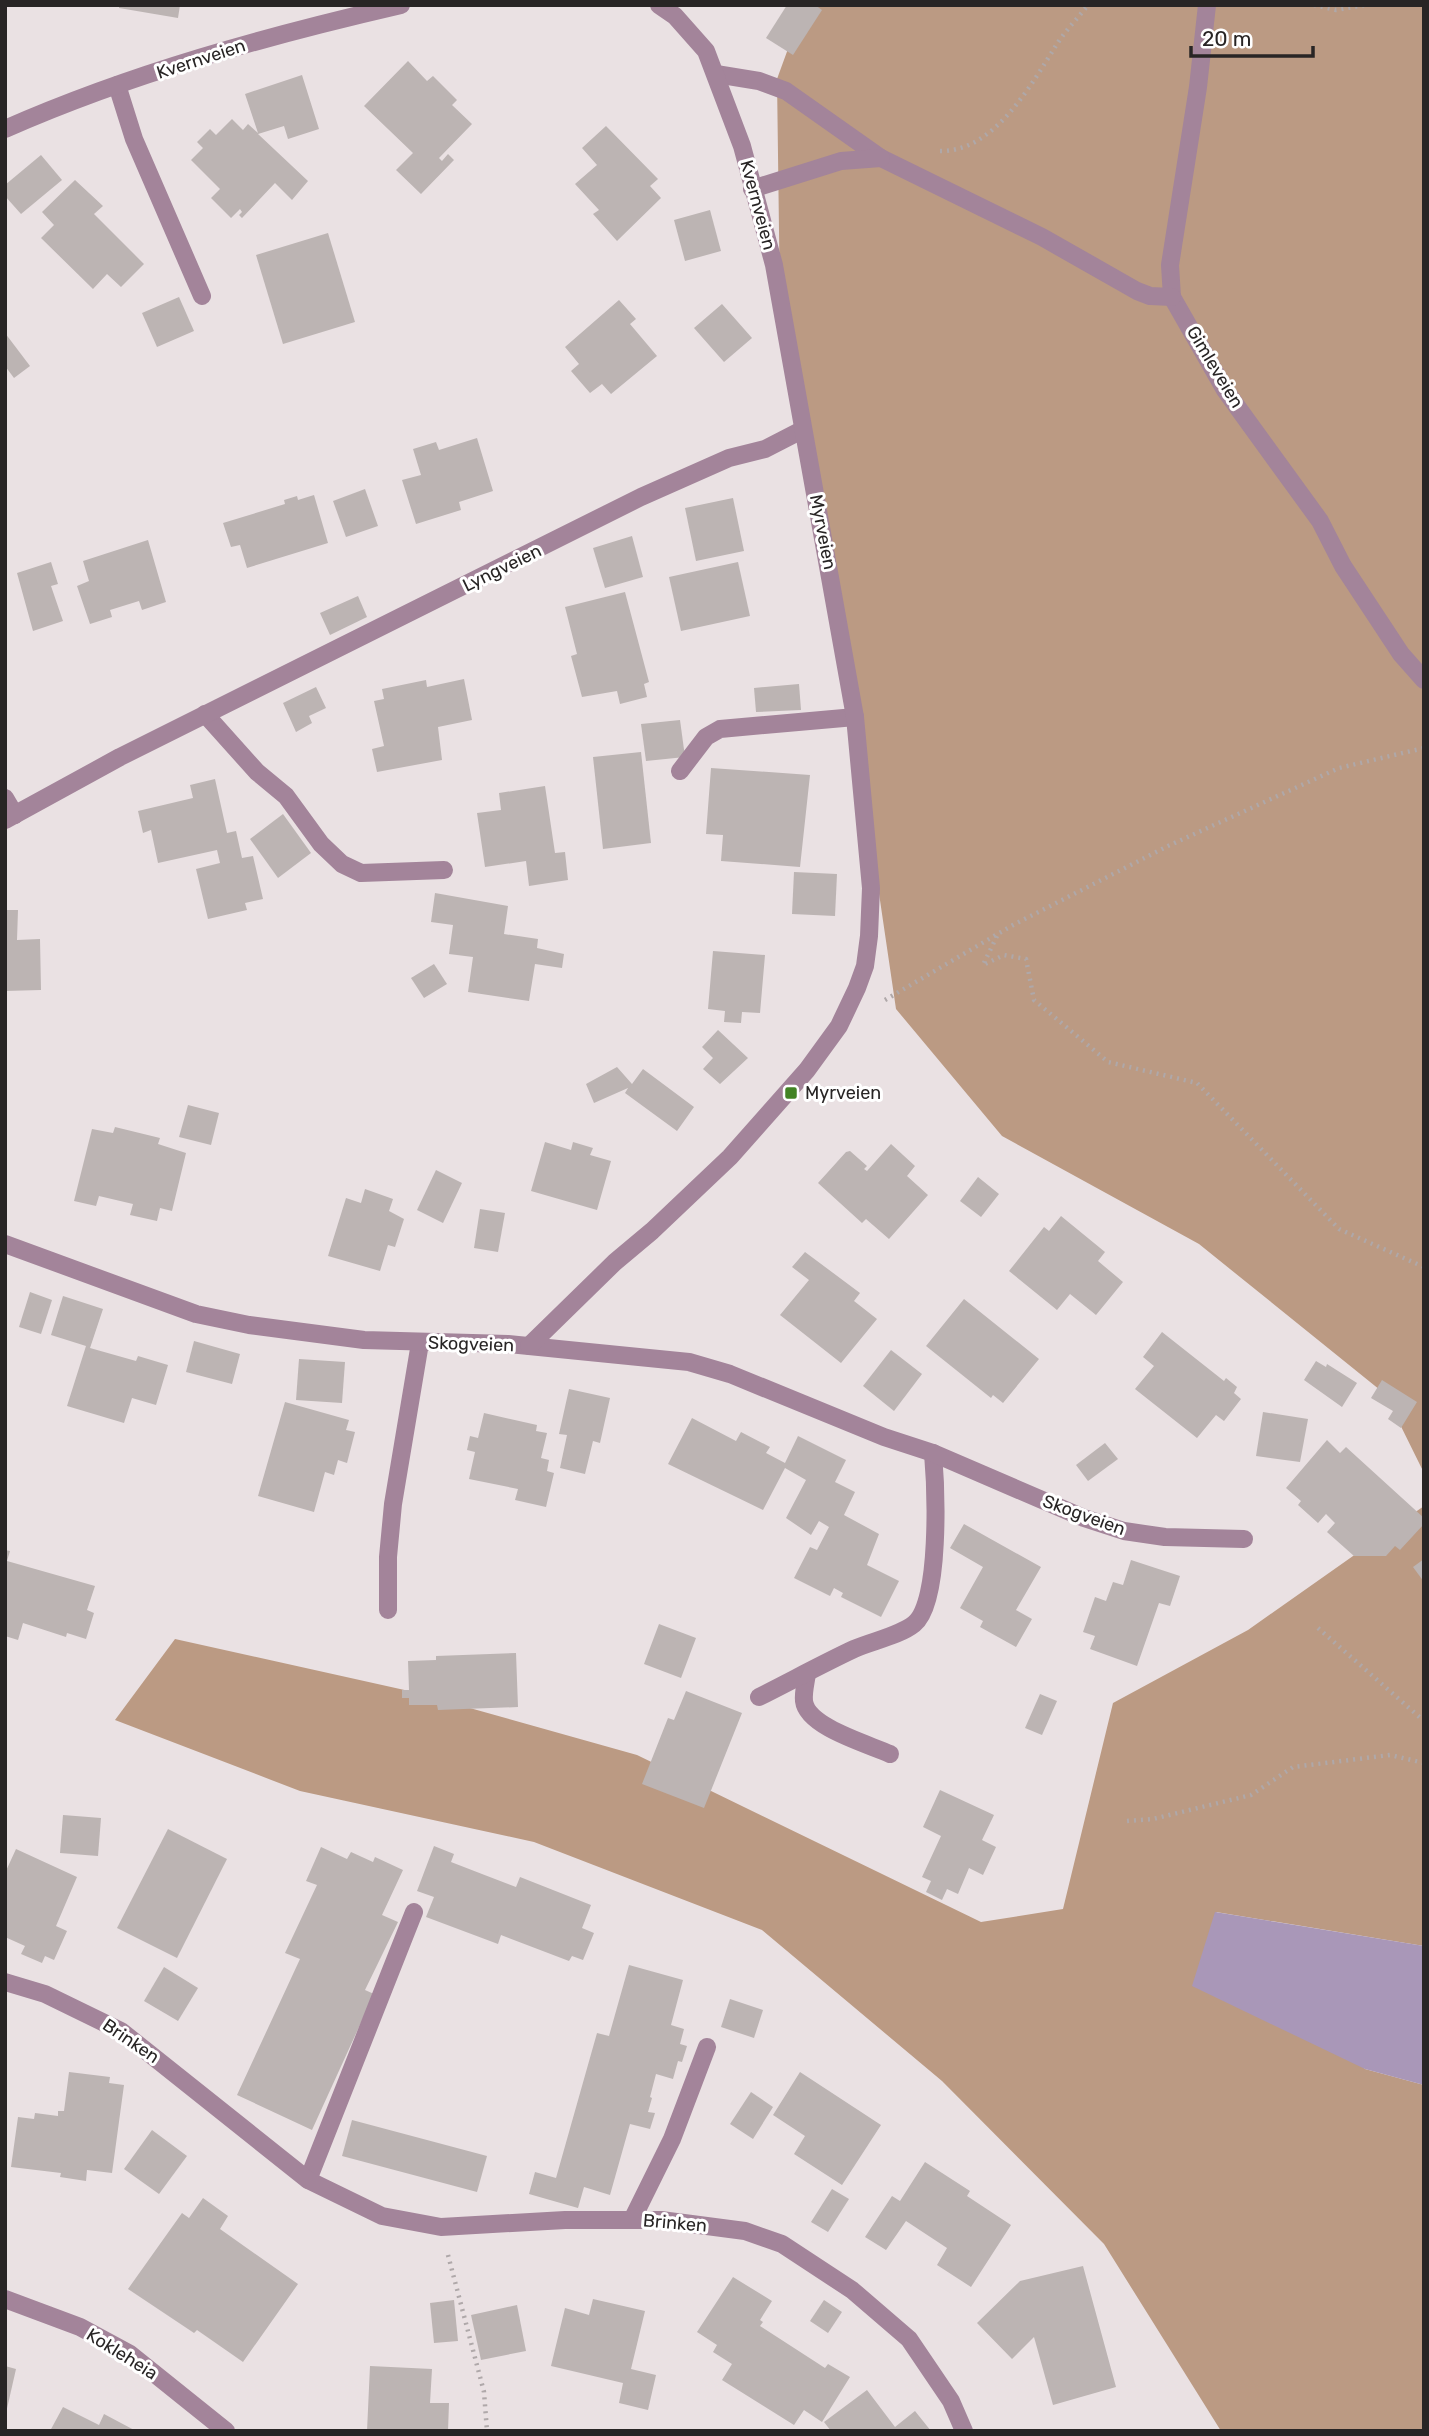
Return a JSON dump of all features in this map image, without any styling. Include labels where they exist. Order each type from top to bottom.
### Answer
[{"type":"street","name":"Kvernveien","points":[[5,129],[117,85],[258,40],[401,5]]},
{"type":"street","name":"Kvernveien","points":[[659,5],[675,16],[706,51],[741,146],[774,265],[795,370],[803,430]]},
{"type":"street","name":"Gimleveien","points":[[1207,5],[1198,87],[1170,265],[1172,297],[1225,390],[1320,521],[1343,566],[1401,654],[1424,680]]},
{"type":"street","points":[[716,74],[759,80],[786,91],[881,158],[1042,237],[1138,291],[1150,296],[1172,297]]},
{"type":"street","points":[[117,85],[134,139],[202,296]]},
{"type":"street","points":[[752,189],[841,161],[881,158]]},
{"type":"street","name":"Lyngveien","points":[[5,798],[10,818],[205,715],[640,497],[729,458],[765,449],[803,430]]},
{"type":"street","name":"Myrveien","points":[[529,1346],[615,1262],[730,1157],[807,1070],[839,1026],[865,966],[871,888],[855,716],[803,430]]},
{"type":"street","points":[[205,715],[257,772],[286,796],[321,844],[342,864],[361,873],[444,870]]},
{"type":"street","points":[[680,771],[706,737],[720,730],[855,716]]},
{"type":"street","name":"Skogveien","points":[[5,1244],[196,1314],[307,1333],[419,1343],[529,1346],[689,1362],[730,1374],[884,1437],[933,1453],[1084,1518],[1124,1531],[1165,1537],[1244,1539]]},
{"type":"street","points":[[388,1610],[388,1556],[393,1504],[419,1343]]},
{"type":"street","points":[[759,1697],[914,1624],[928,1600],[937,1488],[933,1453]]},
{"type":"street","points":[[807,1673],[804,1700],[809,1715],[819,1723],[890,1754]]},
{"type":"street","points":[[308,2179],[414,1912]]},
{"type":"street","name":"Brinken","points":[[5,1982],[45,1994],[121,2031],[308,2179],[382,2216],[441,2227],[632,2220],[745,2231],[782,2244],[852,2290],[909,2339],[937,2378],[964,2431]]},
{"type":"street","points":[[632,2220],[672,2139],[707,2047]]},
{"type":"street","name":"Kokleheia","points":[[5,2299],[79,2327],[130,2354],[226,2431]]},
{"type":"path","points":[[934,151],[945,152],[974,141],[1002,121],[1032,86],[1059,41],[1088,5]]},
{"type":"path","points":[[1314,5],[1336,10],[1366,5]]},
{"type":"path","points":[[839,1026],[997,934],[1168,845],[1339,768],[1424,748]]},
{"type":"path","points":[[997,934],[983,965],[1004,955],[1026,960],[1034,1000],[1108,1062],[1197,1083],[1339,1229],[1424,1267]]},
{"type":"path","points":[[1318,1628],[1424,1721]]},
{"type":"path","points":[[1127,1821],[1153,1819],[1251,1795],[1293,1767],[1390,1755],[1424,1763]]},
{"type":"path","points":[[441,2227],[484,2392],[487,2431]]},
{"type":"shaded area","points":[[804,5],[1424,5],[1424,1473],[1385,1394],[1199,1244],[1002,1136],[896,1009],[861,771],[780,306],[777,79]]},
{"type":"shaded area","points":[[1424,1506],[1424,1946],[1216,1912],[1365,2069],[1424,2085],[1424,2431],[1221,2431],[1104,2244],[942,2081],[762,1930],[534,1842],[300,1791],[115,1720],[175,1639],[409,1691],[637,1755],[981,1922],[1063,1909],[1113,1703],[1248,1630]]},
{"type":"shaded area","points":[[1215,1912],[1424,1946],[1424,2085],[1365,2069],[1192,1986]]},
{"type":"building","points":[[119,5],[180,5],[178,18],[119,8]]},
{"type":"building","points":[[787,5],[815,5],[822,10],[793,55],[766,38]]},
{"type":"building","points":[[408,61],[427,81],[433,76],[457,100],[452,105],[472,124],[439,158],[442,161],[448,154],[454,160],[421,194],[396,170],[413,153],[364,106]]},
{"type":"building","points":[[302,75],[319,129],[288,139],[284,126],[258,134],[308,181],[292,200],[275,183],[242,218],[239,215],[242,212],[240,209],[231,218],[211,198],[220,189],[191,160],[203,148],[197,142],[210,129],[216,135],[232,119],[243,130],[248,124],[258,133],[245,94]]},
{"type":"building","points":[[606,126],[658,179],[650,186],[661,198],[617,241],[593,214],[599,210],[575,184],[597,165],[582,148]]},
{"type":"building","points":[[41,155],[62,180],[21,214],[5,196],[5,185]]},
{"type":"building","points":[[75,180],[103,206],[94,214],[144,264],[121,287],[107,274],[93,289],[41,238],[54,225],[42,212]]},
{"type":"building","points":[[710,210],[721,251],[685,261],[674,220]]},
{"type":"building","points":[[328,233],[355,322],[283,344],[256,255]]},
{"type":"building","points":[[179,297],[194,331],[157,347],[142,313]]},
{"type":"building","points":[[619,300],[636,319],[630,324],[657,356],[611,394],[602,384],[590,393],[571,371],[579,364],[565,347]]},
{"type":"building","points":[[722,304],[752,338],[724,362],[694,328]]},
{"type":"building","points":[[5,333],[30,366],[14,378],[5,366]]},
{"type":"building","points":[[477,438],[493,491],[459,502],[461,510],[416,524],[402,480],[421,475],[413,449],[436,442],[439,450]]},
{"type":"building","points":[[365,489],[378,526],[346,537],[333,501]]},
{"type":"building","points":[[314,495],[328,543],[247,568],[240,545],[231,547],[223,523],[285,504],[284,500],[297,496],[298,500]]},
{"type":"building","points":[[733,498],[744,551],[696,561],[685,508]]},
{"type":"building","points":[[632,536],[643,577],[605,588],[593,548]]},
{"type":"building","points":[[148,540],[166,602],[142,610],[139,601],[110,610],[112,617],[90,624],[77,586],[89,581],[83,561]]},
{"type":"building","points":[[51,562],[58,584],[51,586],[63,621],[33,631],[17,573]]},
{"type":"building","points":[[738,562],[750,616],[681,631],[669,577]]},
{"type":"building","points":[[625,592],[649,682],[644,684],[647,697],[620,704],[617,691],[582,697],[571,656],[577,654],[565,607]]},
{"type":"building","points":[[358,596],[367,617],[330,635],[320,613]]},
{"type":"building","points":[[464,679],[472,720],[438,727],[442,760],[377,772],[372,749],[384,746],[374,701],[384,699],[382,689],[426,680],[427,687]]},
{"type":"building","points":[[799,684],[801,710],[756,712],[754,688]]},
{"type":"building","points":[[316,687],[326,708],[309,716],[312,723],[296,732],[283,703]]},
{"type":"building","points":[[680,720],[685,757],[646,761],[641,724]]},
{"type":"building","points":[[641,752],[651,843],[603,849],[593,757]]},
{"type":"building","points":[[711,768],[810,775],[800,867],[721,861],[723,835],[706,834]]},
{"type":"building","points":[[215,779],[227,833],[236,831],[242,858],[253,856],[263,899],[245,903],[247,910],[208,919],[196,869],[220,863],[217,850],[158,863],[151,830],[143,833],[138,811],[193,798],[190,785]]},
{"type":"building","points":[[545,786],[555,853],[565,852],[568,880],[529,886],[526,861],[485,867],[477,813],[501,810],[499,793]]},
{"type":"building","points":[[283,814],[311,853],[278,878],[250,839]]},
{"type":"building","points":[[794,872],[837,874],[835,916],[792,914]]},
{"type":"building","points":[[435,893],[508,906],[504,934],[538,939],[537,948],[564,954],[562,968],[535,964],[529,1001],[468,992],[473,957],[449,954],[453,925],[431,922]]},
{"type":"building","points":[[5,910],[18,910],[17,940],[40,939],[41,990],[5,991]]},
{"type":"building","points":[[713,951],[765,955],[760,1013],[742,1012],[741,1023],[724,1022],[725,1011],[708,1009]]},
{"type":"building","points":[[434,964],[447,984],[424,998],[411,978]]},
{"type":"building","points":[[718,1030],[748,1058],[720,1084],[703,1069],[713,1058],[702,1047]]},
{"type":"building","points":[[617,1067],[632,1084],[643,1069],[694,1107],[677,1131],[625,1093],[628,1088],[594,1103],[586,1084]]},
{"type":"building","points":[[188,1105],[219,1113],[211,1145],[179,1137]]},
{"type":"building","points":[[115,1127],[160,1138],[158,1144],[186,1153],[172,1211],[160,1208],[157,1221],[130,1215],[133,1204],[99,1196],[96,1206],[74,1201],[92,1129],[113,1133]]},
{"type":"building","points":[[545,1142],[571,1150],[573,1142],[593,1148],[590,1155],[611,1161],[597,1210],[531,1191]]},
{"type":"building","points":[[891,1144],[915,1166],[907,1176],[928,1195],[889,1239],[866,1219],[862,1223],[818,1183],[846,1152],[850,1151],[867,1166],[864,1169],[867,1171]]},
{"type":"building","points":[[436,1170],[462,1183],[443,1223],[417,1210]]},
{"type":"building","points":[[978,1177],[999,1194],[981,1217],[960,1201]]},
{"type":"building","points":[[365,1189],[393,1199],[389,1211],[404,1219],[395,1247],[388,1245],[380,1271],[328,1256],[346,1198],[361,1203]]},
{"type":"building","points":[[480,1209],[505,1213],[498,1252],[474,1248]]},
{"type":"building","points":[[1061,1216],[1105,1252],[1098,1261],[1123,1282],[1096,1315],[1070,1294],[1057,1310],[1009,1271],[1044,1227],[1049,1231]]},
{"type":"building","points":[[805,1252],[860,1293],[854,1301],[877,1319],[841,1363],[780,1315],[809,1280],[792,1267]]},
{"type":"building","points":[[30,1292],[52,1300],[41,1334],[19,1327]]},
{"type":"building","points":[[63,1296],[103,1309],[90,1348],[136,1361],[138,1356],[168,1365],[156,1405],[132,1398],[124,1423],[67,1406],[86,1346],[51,1335]]},
{"type":"building","points":[[964,1299],[1039,1359],[1003,1403],[993,1395],[991,1398],[926,1346]]},
{"type":"building","points":[[1162,1332],[1224,1381],[1226,1378],[1237,1387],[1234,1393],[1241,1399],[1224,1421],[1216,1415],[1197,1438],[1135,1389],[1154,1366],[1143,1357]]},
{"type":"building","points":[[194,1341],[240,1354],[232,1384],[186,1372]]},
{"type":"building","points":[[891,1350],[922,1374],[894,1411],[863,1386]]},
{"type":"building","points":[[299,1359],[345,1362],[342,1403],[296,1400]]},
{"type":"building","points":[[1316,1361],[1326,1367],[1327,1364],[1357,1383],[1342,1407],[1304,1380]]},
{"type":"building","points":[[1382,1380],[1417,1402],[1401,1428],[1388,1419],[1393,1411],[1371,1398]]},
{"type":"building","points":[[569,1389],[610,1398],[600,1443],[593,1441],[585,1474],[560,1468],[567,1435],[559,1434]]},
{"type":"building","points":[[285,1402],[349,1420],[346,1430],[355,1432],[347,1463],[338,1460],[334,1475],[325,1472],[314,1512],[258,1496]]},
{"type":"building","points":[[1263,1412],[1308,1419],[1300,1462],[1256,1456]]},
{"type":"building","points":[[484,1413],[537,1425],[536,1431],[547,1433],[541,1458],[549,1460],[547,1471],[554,1473],[546,1507],[515,1500],[518,1489],[469,1479],[475,1452],[467,1450],[470,1436],[478,1438]]},
{"type":"building","points":[[692,1418],[736,1441],[741,1432],[770,1447],[766,1453],[785,1463],[798,1436],[846,1460],[835,1482],[855,1492],[844,1515],[879,1534],[867,1565],[899,1581],[881,1617],[841,1597],[843,1593],[834,1588],[830,1596],[794,1578],[810,1547],[817,1550],[829,1527],[819,1521],[811,1535],[786,1518],[806,1480],[785,1468],[763,1510],[668,1464]]},
{"type":"building","points":[[1327,1440],[1340,1453],[1346,1447],[1424,1518],[1424,1524],[1400,1550],[1395,1546],[1386,1556],[1354,1556],[1327,1532],[1335,1523],[1326,1514],[1318,1523],[1298,1505],[1301,1501],[1286,1488]]},
{"type":"building","points":[[1105,1443],[1118,1459],[1088,1481],[1076,1465]]},
{"type":"building","points":[[964,1524],[1041,1567],[1016,1610],[1032,1619],[1016,1647],[980,1627],[983,1621],[960,1608],[983,1567],[950,1548]]},
{"type":"building","points":[[5,1550],[10,1551],[7,1561],[95,1586],[87,1610],[94,1613],[86,1639],[67,1633],[66,1637],[23,1623],[18,1640],[5,1636]]},
{"type":"building","points":[[1424,1559],[1424,1582],[1413,1567]]},
{"type":"building","points":[[1131,1560],[1180,1576],[1170,1606],[1159,1603],[1137,1666],[1090,1649],[1095,1636],[1083,1632],[1095,1597],[1106,1601],[1113,1582],[1123,1585]]},
{"type":"building","points":[[659,1624],[696,1638],[681,1678],[644,1664]]},
{"type":"building","points":[[516,1653],[518,1707],[438,1710],[437,1705],[409,1705],[409,1698],[402,1698],[402,1690],[409,1690],[408,1661],[436,1660],[436,1656]]},
{"type":"building","points":[[686,1691],[742,1713],[704,1808],[642,1784],[668,1718],[674,1720]]},
{"type":"building","points":[[1040,1694],[1057,1701],[1042,1735],[1025,1728]]},
{"type":"building","points":[[940,1790],[994,1815],[982,1840],[996,1847],[983,1875],[969,1868],[958,1894],[947,1889],[942,1900],[926,1892],[931,1881],[922,1877],[941,1836],[923,1827]]},
{"type":"building","points":[[63,1815],[101,1818],[98,1856],[60,1853]]},
{"type":"building","points":[[168,1829],[227,1859],[177,1958],[117,1928]]},
{"type":"building","points":[[434,1846],[454,1854],[451,1862],[516,1887],[520,1877],[591,1905],[582,1928],[594,1933],[583,1960],[572,1956],[569,1961],[501,1935],[498,1944],[426,1917],[434,1897],[417,1891]]},
{"type":"building","points":[[321,1847],[347,1859],[351,1852],[373,1862],[375,1857],[403,1870],[382,1915],[398,1922],[365,1990],[374,1994],[312,2130],[237,2095],[300,1959],[285,1953],[317,1885],[306,1881]]},
{"type":"building","points":[[16,1849],[77,1877],[56,1926],[67,1931],[54,1960],[45,1956],[42,1963],[21,1954],[25,1946],[5,1937],[5,1873]]},
{"type":"building","points":[[629,1965],[683,1980],[671,2025],[684,2029],[680,2044],[687,2046],[682,2062],[678,2061],[673,2079],[656,2074],[648,2112],[655,2113],[650,2129],[630,2124],[610,2195],[584,2187],[578,2208],[529,2194],[535,2172],[556,2178],[597,2033],[609,2036]]},
{"type":"building","points":[[164,1967],[198,1988],[178,2021],[144,2001]]},
{"type":"building","points":[[730,1999],[763,2010],[754,2038],[721,2027]]},
{"type":"building","points":[[69,2072],[110,2077],[109,2083],[124,2085],[112,2173],[87,2170],[86,2181],[60,2177],[61,2173],[11,2167],[18,2117],[34,2119],[35,2113],[58,2116],[58,2111],[64,2111]]},
{"type":"building","points":[[800,2072],[881,2125],[842,2185],[794,2154],[805,2136],[773,2115]]},
{"type":"building","points":[[751,2092],[773,2107],[753,2139],[730,2124]]},
{"type":"building","points":[[352,2120],[487,2156],[477,2192],[342,2156]]},
{"type":"building","points":[[152,2130],[187,2156],[159,2194],[124,2169]]},
{"type":"building","points":[[925,2162],[970,2191],[967,2196],[1011,2225],[971,2287],[937,2265],[947,2248],[906,2221],[886,2250],[865,2237],[892,2196],[900,2201]]},
{"type":"building","points":[[832,2189],[849,2199],[828,2232],[811,2222]]},
{"type":"building","points":[[203,2198],[228,2216],[220,2229],[298,2284],[243,2362],[197,2330],[194,2333],[128,2289],[182,2213],[189,2218]]},
{"type":"building","points":[[1083,2266],[1116,2387],[1053,2405],[1034,2337],[1012,2359],[977,2323],[1020,2281]]},
{"type":"building","points":[[733,2277],[772,2301],[760,2320],[763,2322],[760,2326],[825,2368],[828,2364],[850,2377],[822,2422],[804,2410],[794,2425],[722,2380],[732,2364],[713,2352],[717,2345],[697,2332]]},
{"type":"building","points":[[593,2299],[645,2311],[631,2369],[656,2375],[648,2410],[619,2403],[623,2383],[551,2366],[565,2308],[589,2315]]},
{"type":"building","points":[[454,2300],[458,2341],[434,2343],[430,2303]]},
{"type":"building","points":[[824,2300],[842,2312],[828,2333],[810,2321]]},
{"type":"building","points":[[517,2305],[526,2351],[481,2360],[471,2315]]},
{"type":"building","points":[[5,2366],[16,2369],[6,2413],[5,2413]]},
{"type":"building","points":[[370,2366],[432,2369],[430,2403],[449,2403],[448,2431],[367,2431]]},
{"type":"building","points":[[867,2390],[895,2427],[915,2411],[931,2431],[831,2431],[824,2422]]},
{"type":"building","points":[[63,2407],[99,2425],[104,2414],[136,2431],[50,2431]]},
{"type":"place","name":"Myrveien","points":[[791,1093]]}]
